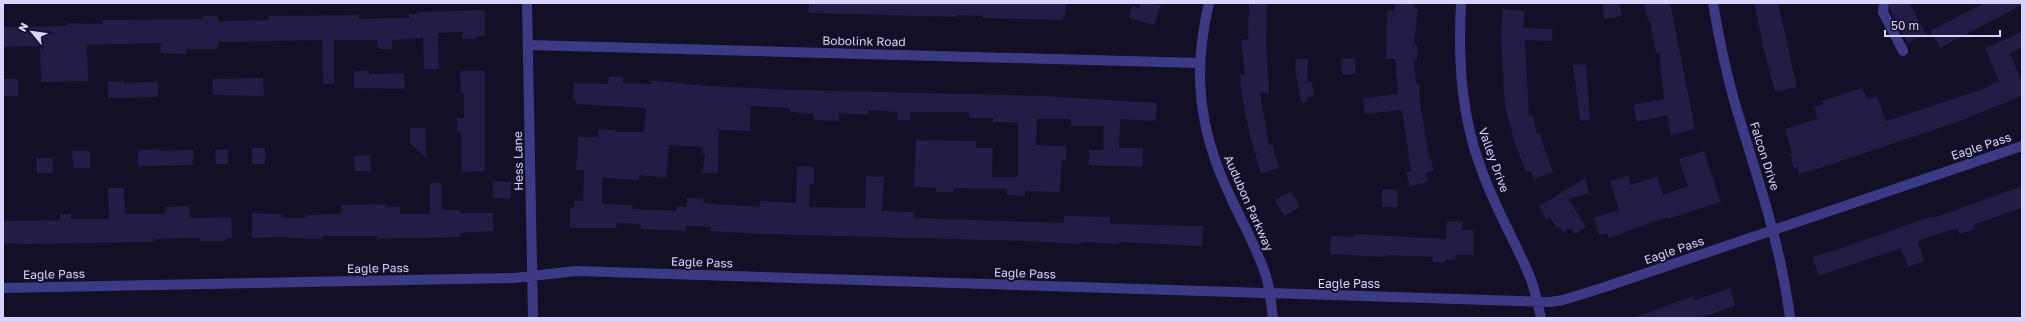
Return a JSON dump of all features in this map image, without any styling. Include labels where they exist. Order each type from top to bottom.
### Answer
[{"type":"street","name":"Hess Lane","points":[[527,3],[533,318]]},
{"type":"street","name":"Audubon Parkway","points":[[1209,3],[1201,42],[1199,63],[1199,81],[1208,133],[1216,162],[1267,278],[1273,318]]},
{"type":"street","name":"Valley Drive","points":[[1461,3],[1459,38],[1462,87],[1468,128],[1482,173],[1530,277],[1541,318]]},
{"type":"street","name":"Falcon Drive","points":[[1713,3],[1722,52],[1735,105],[1773,230],[1790,318]]},
{"type":"street","points":[[1884,3],[1883,12],[1903,51]]},
{"type":"street","name":"Bobolink Road","points":[[528,45],[1199,63]]},
{"type":"street","name":"Eagle Pass","points":[[3,288],[514,278],[576,271],[1298,295],[1378,295],[1550,302],[1570,298],[2022,146]]},
{"type":"building","points":[[809,3],[1066,3],[1065,16],[1063,15],[1063,20],[983,18],[983,16],[957,15],[957,17],[809,13]]},
{"type":"building","points":[[1140,3],[1161,5],[1154,25],[1129,18],[1132,6],[1139,8]]},
{"type":"building","points":[[1395,3],[1415,3],[1414,9],[1418,9],[1414,45],[1417,45],[1417,60],[1414,60],[1416,84],[1419,84],[1421,113],[1429,159],[1431,159],[1434,171],[1426,172],[1428,182],[1410,186],[1406,172],[1411,171],[1402,110],[1365,114],[1363,98],[1398,94],[1395,59],[1386,59],[1387,10],[1394,11]]},
{"type":"building","points":[[1602,3],[1619,3],[1622,16],[1604,19]]},
{"type":"building","points":[[1644,3],[1670,3],[1695,129],[1671,135],[1667,115],[1637,122],[1633,105],[1664,99],[1659,53],[1656,53],[1650,21],[1648,21]]},
{"type":"building","points":[[1754,3],[1778,3],[1797,87],[1775,92]]},
{"type":"building","points":[[1890,3],[1909,3],[1926,34],[1908,43],[1890,10]]},
{"type":"building","points":[[1984,3],[2022,3],[2022,5],[1940,48],[1930,31]]},
{"type":"building","points":[[1249,4],[1267,4],[1266,43],[1269,93],[1260,93],[1269,145],[1272,144],[1279,168],[1261,174],[1249,132],[1241,90],[1240,75],[1245,75],[1241,40],[1248,39]]},
{"type":"building","points":[[1503,9],[1525,11],[1523,28],[1553,29],[1552,41],[1525,40],[1529,116],[1533,115],[1537,134],[1539,133],[1553,172],[1534,179],[1531,171],[1526,172],[1515,144],[1505,106],[1501,35]]},
{"type":"building","points":[[485,10],[485,36],[476,37],[476,39],[462,39],[463,32],[438,33],[439,69],[424,69],[423,38],[392,40],[392,49],[380,49],[380,47],[377,47],[377,40],[334,40],[334,84],[323,84],[322,40],[218,42],[218,49],[186,49],[186,54],[161,53],[161,43],[87,45],[88,81],[41,82],[40,46],[3,47],[3,27],[67,26],[67,23],[102,24],[102,20],[203,19],[203,16],[218,16],[218,21],[269,20],[269,16],[359,15],[359,19],[409,18],[409,14],[418,14],[418,12]]},
{"type":"building","points":[[2022,32],[2022,48],[2010,53],[2022,83],[2022,96],[1957,122],[1820,168],[1799,174],[1798,167],[1794,168],[1790,153],[1792,153],[1785,129],[1818,119],[1814,107],[1823,104],[1822,101],[1862,88],[1868,99],[1877,96],[1886,121],[1982,89],[1999,81],[1985,48]]},
{"type":"building","points":[[1355,58],[1356,74],[1342,75],[1341,59]]},
{"type":"building","points":[[1296,59],[1308,59],[1307,82],[1312,82],[1314,96],[1307,97],[1307,102],[1301,102],[1295,68]]},
{"type":"building","points":[[1586,64],[1590,120],[1580,121],[1573,65]]},
{"type":"building","points":[[354,71],[369,71],[369,74],[404,73],[405,89],[354,88]]},
{"type":"building","points":[[460,71],[485,71],[485,171],[462,172],[461,132],[457,132],[457,118],[464,118],[464,93],[461,93]]},
{"type":"building","points":[[609,76],[623,77],[623,83],[651,84],[651,80],[708,86],[798,90],[1044,96],[1157,103],[1156,121],[1120,119],[1119,148],[1143,148],[1143,167],[1089,165],[1089,150],[1103,150],[1104,126],[1071,126],[1071,119],[1037,119],[1036,145],[1066,146],[1066,160],[1062,160],[1060,192],[1025,191],[1025,196],[1007,195],[1007,189],[954,188],[954,192],[936,192],[936,188],[914,187],[916,140],[976,141],[976,148],[993,148],[992,177],[1018,177],[1018,123],[993,122],[993,118],[969,118],[969,112],[911,112],[910,120],[897,120],[897,112],[868,110],[868,115],[839,113],[839,121],[814,120],[814,114],[790,112],[790,108],[751,106],[750,131],[719,130],[718,173],[702,173],[705,154],[702,154],[703,147],[669,145],[666,178],[639,175],[639,180],[602,178],[602,204],[633,205],[632,209],[676,211],[677,206],[687,207],[687,198],[704,199],[703,203],[760,207],[760,201],[796,203],[797,166],[814,167],[814,184],[809,184],[809,207],[865,208],[866,176],[884,177],[882,211],[914,212],[914,218],[1064,223],[1064,216],[1110,217],[1110,224],[1203,226],[1202,246],[1119,242],[1119,244],[1083,242],[1078,244],[1028,241],[763,234],[710,231],[711,227],[686,226],[686,231],[641,229],[641,224],[617,223],[616,228],[570,228],[570,208],[574,208],[574,201],[583,201],[584,170],[576,170],[578,137],[598,137],[599,129],[615,130],[615,132],[644,132],[646,108],[576,104],[576,101],[573,101],[574,83],[608,84]]},
{"type":"building","points":[[263,78],[264,96],[213,95],[212,79]]},
{"type":"building","points":[[3,79],[18,79],[18,96],[3,96]]},
{"type":"building","points":[[124,81],[124,83],[158,82],[158,97],[108,98],[108,82]]},
{"type":"building","points":[[410,128],[425,128],[426,158],[410,143]]},
{"type":"building","points":[[252,148],[265,148],[265,164],[252,164]]},
{"type":"building","points":[[159,149],[159,151],[193,150],[193,165],[138,166],[138,150]]},
{"type":"building","points":[[228,149],[228,164],[216,164],[215,150]]},
{"type":"building","points":[[72,151],[90,151],[90,168],[73,168]]},
{"type":"building","points":[[1704,151],[1721,202],[1668,219],[1667,217],[1609,238],[1607,233],[1599,235],[1594,218],[1619,210],[1610,181],[1628,176],[1630,185],[1657,176],[1663,195],[1688,186],[1679,159]]},
{"type":"building","points":[[370,155],[371,171],[355,171],[354,156]]},
{"type":"building","points":[[36,158],[53,158],[53,173],[37,173]]},
{"type":"building","points":[[1585,178],[1589,193],[1569,199],[1586,227],[1575,234],[1571,228],[1563,233],[1560,227],[1557,228],[1550,217],[1546,219],[1539,206]]},
{"type":"building","points":[[493,181],[511,182],[511,199],[493,198]]},
{"type":"building","points":[[430,183],[441,183],[442,210],[460,210],[460,213],[493,213],[493,231],[460,233],[460,237],[377,239],[377,236],[322,236],[322,239],[282,237],[252,238],[252,213],[282,214],[282,218],[306,218],[306,215],[341,214],[341,205],[386,204],[386,207],[400,207],[400,214],[430,214]]},
{"type":"building","points":[[2022,186],[2022,208],[1973,225],[1975,229],[1960,234],[1957,228],[1918,241],[1924,261],[1908,267],[1901,248],[1819,276],[1812,257],[1933,216],[1933,218]]},
{"type":"building","points":[[108,188],[124,188],[125,214],[165,214],[165,207],[189,206],[190,218],[231,217],[232,238],[226,238],[226,241],[200,241],[200,238],[154,239],[154,242],[3,243],[3,221],[60,220],[60,214],[71,214],[71,219],[109,219]]},
{"type":"building","points":[[1382,189],[1398,190],[1397,207],[1382,207]]},
{"type":"building","points":[[1291,191],[1300,207],[1284,216],[1275,200]]},
{"type":"building","points":[[1447,221],[1463,222],[1462,230],[1474,230],[1473,255],[1456,255],[1455,260],[1446,259],[1445,263],[1432,262],[1433,257],[1386,255],[1386,257],[1330,254],[1331,236],[1353,237],[1354,234],[1446,239]]},
{"type":"building","points":[[1730,288],[1735,306],[1699,318],[1639,318],[1639,316],[1693,296],[1695,300]]}]
